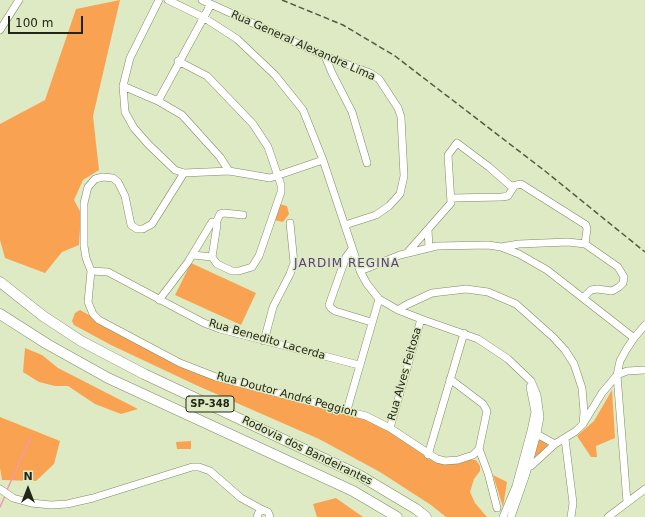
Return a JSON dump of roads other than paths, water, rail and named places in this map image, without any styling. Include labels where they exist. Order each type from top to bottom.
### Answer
[{"type":"highway","name":"Rodovia dos Bandeirantes","points":[[0,282],[42,316],[81,341],[144,374],[359,475],[416,509],[426,517]]},
{"type":"highway","name":"Rodovia dos Bandeirantes","points":[[0,314],[47,344],[108,378],[353,491],[397,517]]},
{"type":"street","points":[[0,30],[19,0]]},
{"type":"street","points":[[159,0],[130,58],[123,86],[125,112],[134,128],[168,164],[175,170],[184,173],[229,171],[262,178],[279,177],[323,160]]},
{"type":"street","points":[[168,0],[203,17],[237,39],[275,75],[303,110],[323,160],[360,271],[367,284],[379,299],[398,310],[478,339],[508,359],[531,381],[537,395],[540,411],[525,466],[503,517]]},
{"type":"street","name":"Rua General Alexandre Lima","points":[[202,0],[325,56],[370,74],[379,79],[398,108],[400,117],[404,176],[400,194],[390,206],[376,215],[345,225]]},
{"type":"street","points":[[158,101],[178,61],[210,4]]},
{"type":"street","points":[[325,56],[352,112],[367,163]]},
{"type":"street","points":[[178,61],[207,76],[236,104],[253,124],[268,147],[279,177],[281,192],[255,264],[247,270],[232,271],[217,264],[212,257],[217,229],[216,223],[220,214],[243,215]]},
{"type":"street","points":[[123,86],[158,101],[182,116],[220,157],[229,171]]},
{"type":"street","points":[[407,253],[446,210],[452,198],[448,155],[457,143],[512,186],[513,191],[508,196],[452,198]]},
{"type":"street","points":[[91,271],[86,258],[84,246],[85,194],[92,182],[108,177],[118,182],[125,196],[128,221],[134,228],[140,230],[152,224],[184,173]]},
{"type":"street","points":[[512,186],[521,184],[586,225],[587,229],[585,244]]},
{"type":"street","points":[[158,300],[193,255],[210,223],[216,223]]},
{"type":"street","points":[[264,341],[273,307],[294,263],[294,250],[290,223]]},
{"type":"street","points":[[428,230],[429,247]]},
{"type":"street","points":[[501,247],[519,244],[568,242],[585,244],[618,267],[624,277],[623,283],[612,291],[597,289],[591,290],[583,298]]},
{"type":"street","points":[[360,271],[407,253],[429,247],[488,244],[501,247],[519,254],[547,270],[634,338]]},
{"type":"street","points":[[352,249],[346,257],[329,304],[335,311],[371,322]]},
{"type":"street","points":[[193,255],[212,257]]},
{"type":"street","name":"Rua Benedito Lacerda","points":[[91,271],[108,272],[158,300],[220,329],[359,365]]},
{"type":"street","name":"Rua Doutor André Peggion","points":[[91,271],[88,302],[93,314],[99,320],[197,370],[238,383],[366,416],[390,428],[428,455],[445,461],[468,457],[479,449]]},
{"type":"street","points":[[398,310],[432,293],[466,289],[488,292],[516,304],[539,323],[561,346],[574,364],[582,388],[584,412],[583,424]]},
{"type":"street","points":[[347,410],[371,322],[379,299]]},
{"type":"street","name":"Rua Alves Feitosa","points":[[390,428],[421,319]]},
{"type":"street","points":[[626,502],[617,375],[620,361],[634,338],[645,326]]},
{"type":"street","points":[[428,455],[464,333]]},
{"type":"street","points":[[512,515],[526,474],[536,462],[555,444],[583,424],[602,393],[617,375],[627,371],[645,370]]},
{"type":"street","points":[[450,379],[483,404],[487,411],[479,449],[488,473],[497,508]]},
{"type":"street","points":[[534,432],[555,444]]},
{"type":"street","points":[[564,439],[573,503],[571,517]]},
{"type":"street","points":[[525,466],[536,462]]},
{"type":"street","points":[[525,466],[526,474]]},
{"type":"street","points":[[3,491],[13,498],[31,503],[51,505],[67,504],[93,498],[195,467],[210,471],[248,503],[264,514],[279,517]]},
{"type":"street","points":[[608,517],[645,489]]},
{"type":"waterway","points":[[7,490],[30,439]]},
{"type":"waterway","points":[[0,507],[5,496]]},
{"type":"railway","points":[[282,0],[343,25],[395,56],[545,171],[645,252]]},
{"type":"district","name":"JARDIM REGINA","points":[[347,264]]}]
